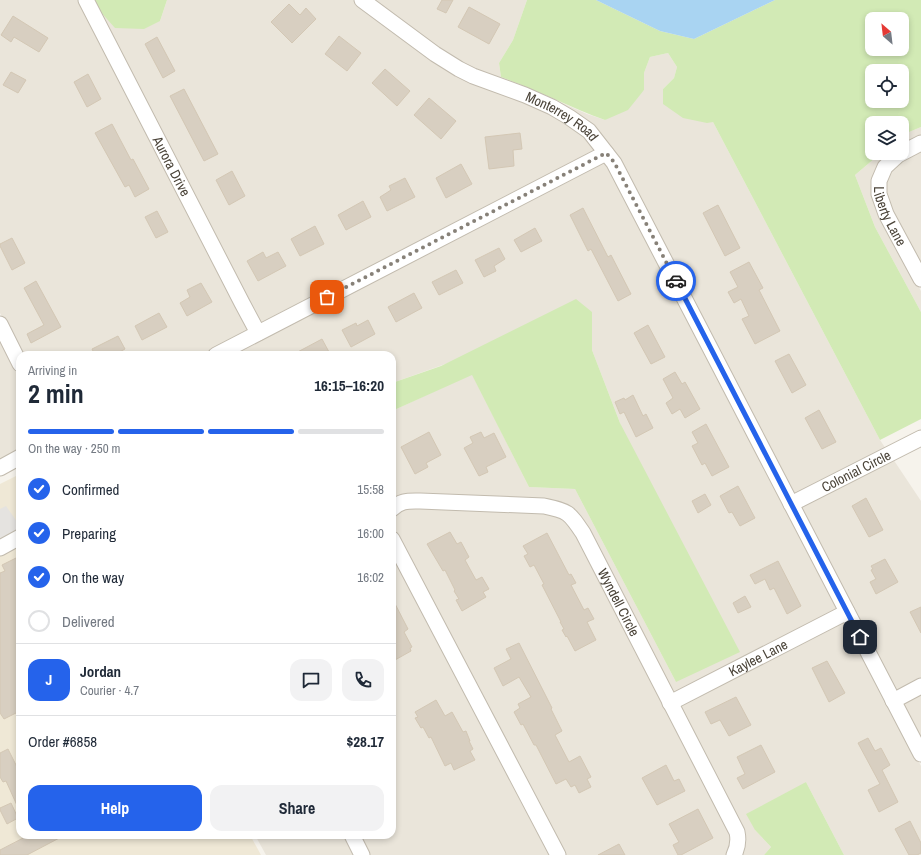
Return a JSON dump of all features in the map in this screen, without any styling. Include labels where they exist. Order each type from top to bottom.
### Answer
[{"type":"street","name":"Aurora Drive","points":[[86,0],[258,333]]},
{"type":"street","name":"Monterrey Road","points":[[362,0],[435,54],[459,69],[473,76],[525,95],[569,117],[589,131],[614,162],[921,754]]},
{"type":"street","name":"Liberty Lane","points":[[921,143],[898,155],[885,167],[880,181],[879,194],[886,214],[921,279]]},
{"type":"street","points":[[224,351],[606,153]]},
{"type":"street","points":[[0,324],[16,356]]},
{"type":"street","name":"Colonial Circle","points":[[791,504],[921,438]]},
{"type":"street","points":[[0,468],[16,459]]},
{"type":"street","name":"Wyndell Circle","points":[[396,505],[420,501],[544,506],[559,509],[568,513],[583,533],[737,832],[739,840],[734,855]]},
{"type":"street","points":[[0,548],[16,539]]},
{"type":"street","points":[[396,547],[558,855]]},
{"type":"street","name":"Kaylee Lane","points":[[670,704],[847,612]]},
{"type":"street","points":[[893,701],[921,686]]},
{"type":"street","points":[[354,839],[362,855]]},
{"type":"shaded area","points":[[0,0],[81,0],[250,330],[211,351],[19,351],[0,313]]},
{"type":"shaded area","points":[[94,0],[160,21],[167,0],[353,0],[433,60],[551,113],[586,136],[598,151],[260,325]]},
{"type":"shaded area","points":[[371,0],[527,0],[513,40],[499,63],[501,77],[587,114],[605,120],[644,90],[644,73],[650,57],[668,53],[677,67],[674,78],[663,89],[713,122],[886,449],[793,496],[609,145],[461,63]]},
{"type":"shaded area","points":[[921,127],[921,136],[909,142],[909,132]]},
{"type":"shaded area","points":[[921,150],[921,268],[888,205],[885,183],[890,171],[901,160],[909,160],[909,156]]},
{"type":"shaded area","points":[[606,160],[839,609],[672,695],[572,509],[396,501],[396,409],[472,374],[529,487],[575,489],[676,682],[620,423],[592,350],[592,312],[396,382],[396,351],[237,351]]},
{"type":"shaded area","points":[[873,160],[883,160],[881,162],[881,216],[921,291],[921,312],[875,227],[855,175]]},
{"type":"shaded area","points":[[0,336],[16,368],[16,453],[0,461]]},
{"type":"shaded area","points":[[893,459],[921,501],[921,679],[895,693],[798,507]]},
{"type":"shaded area","points":[[16,476],[16,839],[252,839],[261,855],[0,855],[0,484]]},
{"type":"shaded area","points":[[6,506],[16,520],[16,530],[0,539],[0,509]]},
{"type":"shaded area","points":[[408,508],[544,512],[558,515],[571,525],[732,834],[729,852],[726,855],[564,855],[396,535],[396,513],[400,510]]},
{"type":"shaded area","points":[[396,558],[552,855],[368,855],[360,839],[396,839]]},
{"type":"shaded area","points":[[845,620],[921,766],[921,855],[844,855],[806,782],[755,830],[771,847],[764,855],[741,855],[678,706]]},
{"type":"shaded area","points":[[921,693],[921,743],[901,704]]},
{"type":"shaded area","points":[[257,839],[348,839],[356,855],[266,855]]},
{"type":"green space","points":[[94,0],[167,0],[160,21],[144,29],[115,28],[98,9]]},
{"type":"green space","points":[[527,0],[596,0],[660,31],[694,39],[775,0],[921,0],[921,127],[909,132],[909,116],[865,116],[865,160],[873,160],[855,175],[875,227],[921,312],[921,419],[880,440],[713,122],[707,123],[683,118],[663,104],[663,89],[674,78],[677,67],[668,53],[650,57],[644,73],[644,90],[628,110],[605,120],[501,77],[499,63],[513,40]]},
{"type":"green space","points":[[576,299],[592,312],[592,350],[620,423],[740,652],[676,682],[575,489],[529,487],[472,375],[396,409],[396,382],[441,366]]},
{"type":"green space","points":[[806,782],[844,855],[764,855],[771,847],[755,830],[746,814]]},
{"type":"water","points":[[596,0],[775,0],[694,39],[660,31]]},
{"type":"building","points":[[442,0],[453,0],[446,13],[437,9]]},
{"type":"building","points":[[289,4],[300,15],[306,8],[316,19],[292,43],[271,22]]},
{"type":"building","points":[[469,7],[500,24],[489,44],[458,27]]},
{"type":"building","points":[[13,16],[48,38],[39,52],[14,37],[11,42],[1,35]]},
{"type":"building","points":[[339,36],[361,53],[347,71],[325,54]]},
{"type":"building","points":[[157,37],[175,71],[163,78],[145,44]]},
{"type":"building","points":[[385,69],[410,91],[397,106],[372,83]]},
{"type":"building","points":[[11,72],[26,80],[18,93],[3,85]]},
{"type":"building","points":[[88,74],[101,99],[87,107],[74,82]]},
{"type":"building","points":[[184,89],[218,154],[204,161],[170,96]]},
{"type":"building","points":[[429,98],[456,121],[441,139],[414,115]]},
{"type":"building","points":[[112,124],[131,160],[133,159],[149,189],[135,197],[129,185],[125,187],[95,133]]},
{"type":"building","points":[[520,133],[522,149],[513,150],[514,166],[489,169],[485,137]]},
{"type":"building","points":[[461,164],[472,184],[446,198],[436,178]]},
{"type":"building","points":[[232,171],[245,196],[229,205],[216,180]]},
{"type":"building","points":[[405,178],[415,197],[387,211],[380,197],[391,190],[389,186]]},
{"type":"building","points":[[363,201],[371,217],[346,230],[338,215]]},
{"type":"building","points":[[718,205],[740,248],[725,256],[703,213]]},
{"type":"building","points":[[583,208],[608,257],[611,255],[631,294],[618,301],[591,249],[588,251],[570,215]]},
{"type":"building","points":[[157,211],[168,232],[156,238],[145,217]]},
{"type":"building","points":[[315,226],[324,244],[300,256],[291,239]]},
{"type":"building","points":[[535,228],[542,241],[521,252],[514,240]]},
{"type":"building","points":[[12,238],[25,263],[12,270],[0,244]]},
{"type":"building","points":[[499,248],[505,259],[494,266],[496,271],[484,277],[475,260]]},
{"type":"building","points":[[263,252],[266,258],[278,252],[286,266],[258,281],[247,261]]},
{"type":"building","points":[[749,262],[763,288],[759,290],[780,331],[755,344],[742,319],[749,316],[741,299],[734,303],[728,292],[738,287],[730,272]]},
{"type":"building","points":[[456,270],[463,283],[439,295],[432,282]]},
{"type":"building","points":[[36,281],[61,327],[31,343],[27,334],[44,325],[24,288]]},
{"type":"building","points":[[201,283],[212,302],[187,316],[180,303],[190,297],[187,290]]},
{"type":"building","points":[[414,293],[422,308],[396,322],[388,307]]},
{"type":"building","points":[[159,313],[167,327],[142,340],[135,326]]},
{"type":"building","points":[[368,320],[375,334],[351,347],[342,330],[356,323],[357,326]]},
{"type":"building","points":[[648,325],[665,357],[651,364],[634,333]]},
{"type":"building","points":[[118,336],[125,349],[121,351],[93,351],[92,349]]},
{"type":"building","points":[[322,339],[328,351],[300,351]]},
{"type":"building","points":[[789,354],[806,385],[792,393],[775,361]]},
{"type":"building","points":[[675,372],[682,384],[685,382],[700,409],[685,418],[680,409],[672,414],[666,403],[673,398],[663,379]]},
{"type":"building","points":[[633,395],[643,416],[646,414],[653,428],[636,437],[624,412],[620,414],[615,402],[624,398],[625,400]]},
{"type":"building","points":[[819,410],[836,442],[822,449],[805,418]]},
{"type":"building","points":[[706,424],[729,467],[712,476],[705,463],[702,465],[692,446],[698,443],[692,432]]},
{"type":"building","points":[[429,432],[441,455],[426,463],[428,467],[415,474],[401,447]]},
{"type":"building","points":[[481,432],[484,438],[494,433],[506,457],[486,467],[488,472],[479,476],[464,448],[473,443],[470,437]]},
{"type":"building","points":[[738,486],[755,518],[740,526],[732,512],[729,513],[720,496]]},
{"type":"building","points":[[705,494],[711,505],[698,513],[692,501]]},
{"type":"building","points":[[866,498],[883,530],[869,537],[852,506]]},
{"type":"building","points":[[450,532],[457,544],[461,542],[469,557],[465,560],[476,580],[482,577],[489,589],[483,592],[486,597],[462,611],[456,600],[459,599],[445,570],[443,571],[427,544]]},
{"type":"building","points":[[547,533],[569,575],[571,574],[576,583],[571,585],[584,610],[588,608],[594,619],[587,622],[596,640],[575,651],[562,630],[564,629],[561,622],[542,585],[544,584],[534,565],[530,567],[524,556],[528,554],[523,546]]},
{"type":"building","points":[[16,558],[16,713],[4,719],[0,713],[0,573],[5,571],[2,565]]},
{"type":"building","points":[[885,559],[898,582],[876,594],[870,582],[876,579],[871,570],[873,569],[871,566]]},
{"type":"building","points":[[778,561],[801,606],[787,614],[774,588],[770,590],[765,579],[755,584],[750,575]]},
{"type":"building","points":[[745,596],[751,607],[738,613],[733,603]]},
{"type":"building","points":[[396,606],[408,629],[404,632],[412,647],[410,648],[411,651],[396,659]]},
{"type":"building","points":[[921,607],[921,633],[910,612]]},
{"type":"building","points":[[519,643],[562,731],[555,735],[569,762],[580,756],[591,777],[587,779],[591,787],[579,793],[575,785],[571,787],[566,779],[556,784],[536,745],[534,745],[523,724],[521,725],[514,712],[520,708],[518,704],[531,697],[519,677],[503,686],[494,668],[511,659],[506,649]]},
{"type":"building","points":[[827,661],[845,693],[829,702],[812,668]]},
{"type":"building","points":[[736,697],[751,725],[729,736],[720,720],[711,724],[705,712]]},
{"type":"building","points":[[436,700],[445,716],[452,712],[463,732],[466,731],[473,749],[470,751],[475,760],[454,770],[451,763],[445,766],[431,737],[429,738],[423,727],[421,728],[415,718],[418,717],[415,712]]},
{"type":"building","points":[[868,738],[875,751],[881,748],[890,765],[882,770],[898,802],[879,812],[868,790],[880,784],[858,743]]},
{"type":"building","points":[[761,745],[775,772],[743,789],[737,778],[745,774],[737,757]]},
{"type":"building","points":[[8,749],[16,765],[16,803],[6,781],[3,782],[0,777],[0,753]]},
{"type":"building","points":[[666,765],[674,781],[679,779],[685,791],[657,805],[642,778]]},
{"type":"building","points":[[11,803],[16,814],[16,819],[7,824],[0,808]]},
{"type":"building","points":[[698,809],[713,838],[681,855],[678,855],[673,845],[679,842],[669,824]]},
{"type":"building","points":[[910,821],[921,843],[921,853],[917,855],[909,855],[895,829]]},
{"type":"building","points":[[21,839],[57,839],[27,855],[0,855],[0,850]]},
{"type":"building","points":[[619,844],[625,855],[598,855]]},
{"type":"way so far","points":[[327,297],[606,153],[614,162],[676,281]]},
{"type":"route","points":[[676,281],[860,637]]}]
